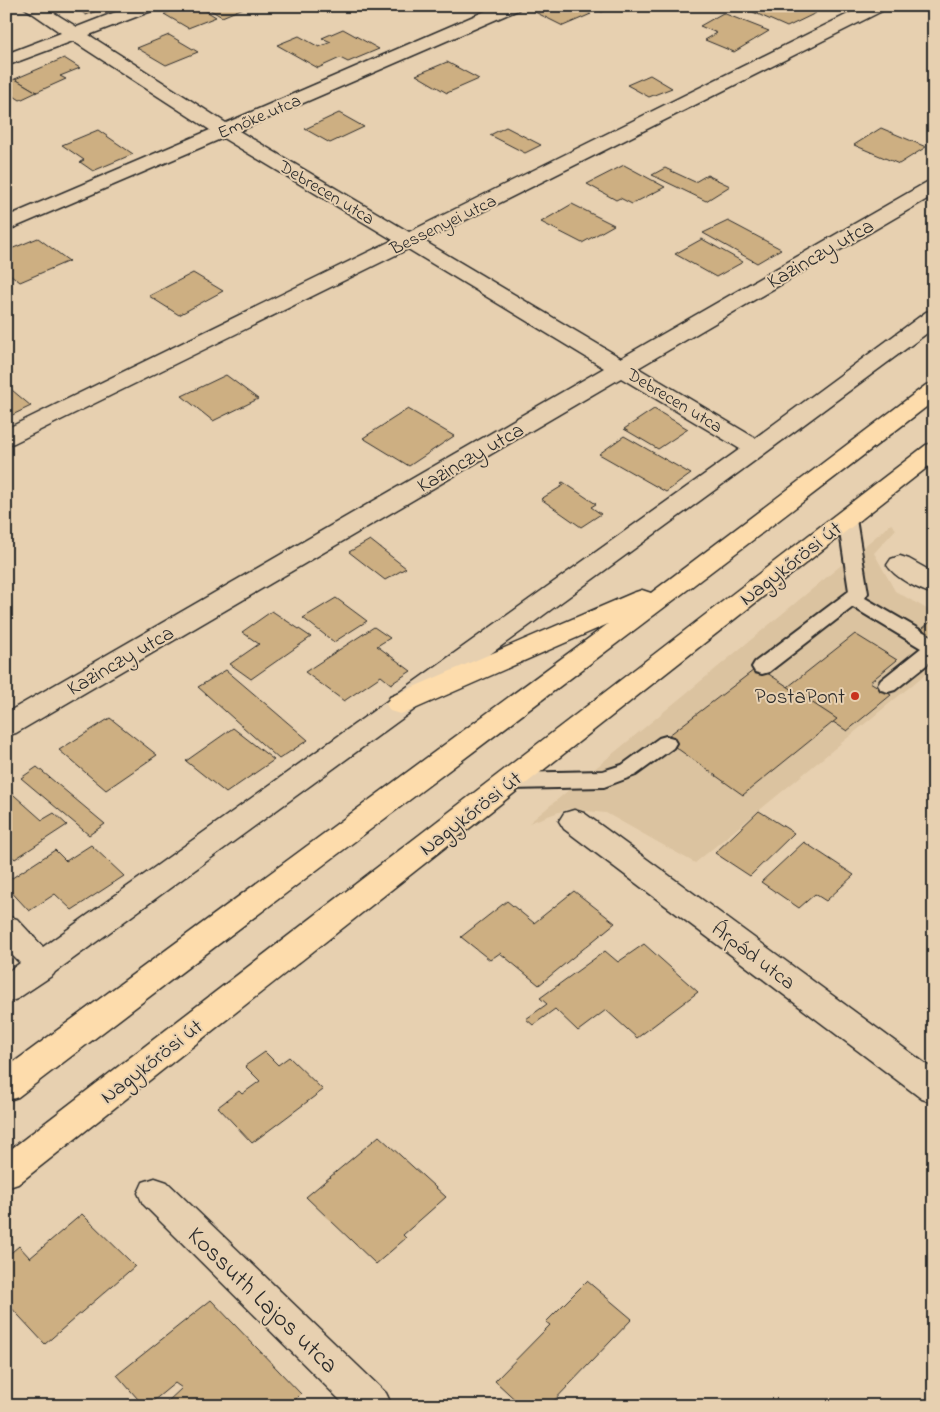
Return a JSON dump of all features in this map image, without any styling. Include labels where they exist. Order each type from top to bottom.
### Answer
[{"type":"main road","points":[[6,1087],[203,938],[687,579],[934,390]]},
{"type":"main road","name":"Nagykőrösi út","points":[[6,1173],[934,450]]},
{"type":"main road","points":[[400,704],[687,579]]},
{"type":"street","name":"Debrecen utca","points":[[31,6],[225,131],[756,449]]},
{"type":"street","points":[[6,61],[148,6]]},
{"type":"street","name":"Emőke utca","points":[[6,225],[512,6]]},
{"type":"street","name":"Bessenyei utca","points":[[6,438],[408,241],[878,6]]},
{"type":"street","points":[[928,6],[934,9]]},
{"type":"street","name":"Kazinczy utca","points":[[6,726],[934,186]]},
{"type":"street","points":[[6,990],[42,966],[400,704],[756,449],[934,317]]},
{"type":"street","points":[[900,565],[934,585]]},
{"type":"street","name":"Árpád utca","points":[[574,822],[934,1089]]},
{"type":"street","points":[[6,928],[42,966]]},
{"type":"street","name":"Kossuth Lajos utca","points":[[155,1193],[372,1406]]},
{"type":"lane","points":[[762,667],[859,593],[847,519]]},
{"type":"lane","points":[[853,599],[934,648],[888,685]]},
{"type":"lane","points":[[511,781],[610,777],[629,770],[666,742]]},
{"type":"shaded area","points":[[891,524],[896,529],[874,553],[895,591],[934,613],[934,667],[695,863],[606,813],[567,809],[529,823]]},
{"type":"building","points":[[73,6],[110,6],[86,15]]},
{"type":"building","points":[[184,6],[198,6],[216,17],[188,28],[164,14]]},
{"type":"building","points":[[204,6],[248,6],[222,17]]},
{"type":"building","points":[[547,6],[575,6],[591,14],[563,26],[535,12]]},
{"type":"building","points":[[590,6],[615,6],[602,12]]},
{"type":"building","points":[[747,6],[800,6],[816,13],[787,27],[744,8]]},
{"type":"building","points":[[723,13],[769,31],[734,52],[705,40],[717,33],[700,26]]},
{"type":"building","points":[[343,29],[379,49],[348,62],[340,58],[318,68],[277,45],[299,36],[319,47],[331,42],[322,38]]},
{"type":"building","points":[[169,35],[198,52],[166,65],[137,48]]},
{"type":"building","points":[[64,58],[80,68],[60,76],[66,79],[37,92],[15,79]]},
{"type":"building","points":[[447,62],[479,79],[447,93],[416,75]]},
{"type":"building","points":[[650,75],[672,88],[649,97],[627,85]]},
{"type":"building","points":[[15,79],[37,92],[20,100],[6,91],[6,82]]},
{"type":"building","points":[[339,113],[364,127],[330,143],[305,129]]},
{"type":"building","points":[[506,127],[541,145],[525,153],[490,135]]},
{"type":"building","points":[[881,128],[926,147],[899,164],[854,145]]},
{"type":"building","points":[[98,130],[133,154],[93,171],[80,162],[84,160],[62,145]]},
{"type":"building","points":[[624,165],[665,187],[632,204],[620,198],[616,200],[587,184]]},
{"type":"building","points":[[665,168],[695,182],[707,175],[730,186],[706,201],[652,175]]},
{"type":"building","points":[[572,204],[614,225],[582,243],[541,222]]},
{"type":"building","points":[[728,221],[781,249],[757,263],[703,233]]},
{"type":"building","points":[[38,238],[69,261],[20,282],[6,271],[6,251]]},
{"type":"building","points":[[702,239],[743,262],[716,277],[675,254]]},
{"type":"building","points":[[193,273],[223,291],[179,315],[149,296]]},
{"type":"building","points":[[226,375],[258,399],[213,421],[182,396]]},
{"type":"building","points":[[6,385],[31,406],[6,418]]},
{"type":"building","points":[[408,409],[454,436],[409,466],[363,438]]},
{"type":"building","points":[[654,409],[688,429],[658,449],[624,429]]},
{"type":"building","points":[[624,436],[691,474],[666,492],[599,454]]},
{"type":"building","points":[[563,482],[596,504],[591,507],[601,514],[581,527],[541,499],[564,485],[561,483]]},
{"type":"building","points":[[370,540],[406,568],[385,580],[349,552]]},
{"type":"building","points":[[336,598],[367,621],[334,642],[303,618]]},
{"type":"building","points":[[272,611],[311,637],[251,679],[230,664],[259,644],[242,632]]},
{"type":"building","points":[[934,619],[934,643],[917,633]]},
{"type":"building","points":[[374,627],[390,638],[377,646],[411,671],[391,684],[381,676],[344,701],[305,672]]},
{"type":"building","points":[[855,634],[897,660],[870,682],[891,695],[847,731],[784,690]]},
{"type":"building","points":[[758,667],[837,719],[743,795],[664,739]]},
{"type":"building","points":[[226,670],[308,740],[279,759],[198,687]]},
{"type":"building","points":[[110,718],[157,755],[106,790],[59,750]]},
{"type":"building","points":[[233,728],[274,760],[226,793],[186,761]]},
{"type":"building","points":[[37,767],[105,824],[89,835],[21,778]]},
{"type":"building","points":[[6,788],[42,820],[54,813],[67,825],[15,859],[6,851]]},
{"type":"building","points":[[759,811],[794,833],[750,876],[715,853]]},
{"type":"building","points":[[804,842],[854,875],[826,901],[815,894],[799,908],[761,882]]},
{"type":"building","points":[[91,845],[124,876],[72,910],[55,894],[29,911],[6,886],[6,882],[55,850],[66,861]]},
{"type":"building","points":[[574,891],[615,923],[539,985],[500,953],[490,960],[461,937],[507,901],[534,923]]},
{"type":"building","points":[[644,944],[698,992],[637,1038],[606,1010],[578,1031],[555,1009],[533,1025],[526,1019],[547,1004],[540,998],[605,951],[618,962]]},
{"type":"building","points":[[265,1052],[278,1065],[289,1057],[323,1090],[252,1143],[218,1107],[239,1091],[242,1094],[260,1081],[245,1066]]},
{"type":"building","points":[[379,1136],[446,1197],[403,1235],[406,1238],[376,1264],[306,1197]]},
{"type":"building","points":[[82,1214],[135,1266],[45,1344],[6,1302],[6,1257],[19,1246],[30,1258]]},
{"type":"building","points":[[587,1281],[632,1319],[549,1406],[522,1406],[495,1381],[550,1325],[546,1322]]},
{"type":"building","points":[[211,1300],[301,1394],[289,1406],[172,1406],[167,1402],[182,1388],[175,1383],[147,1406],[144,1406],[117,1375]]},
{"type":"place","name":"PostaPont","points":[[855,696]]}]
